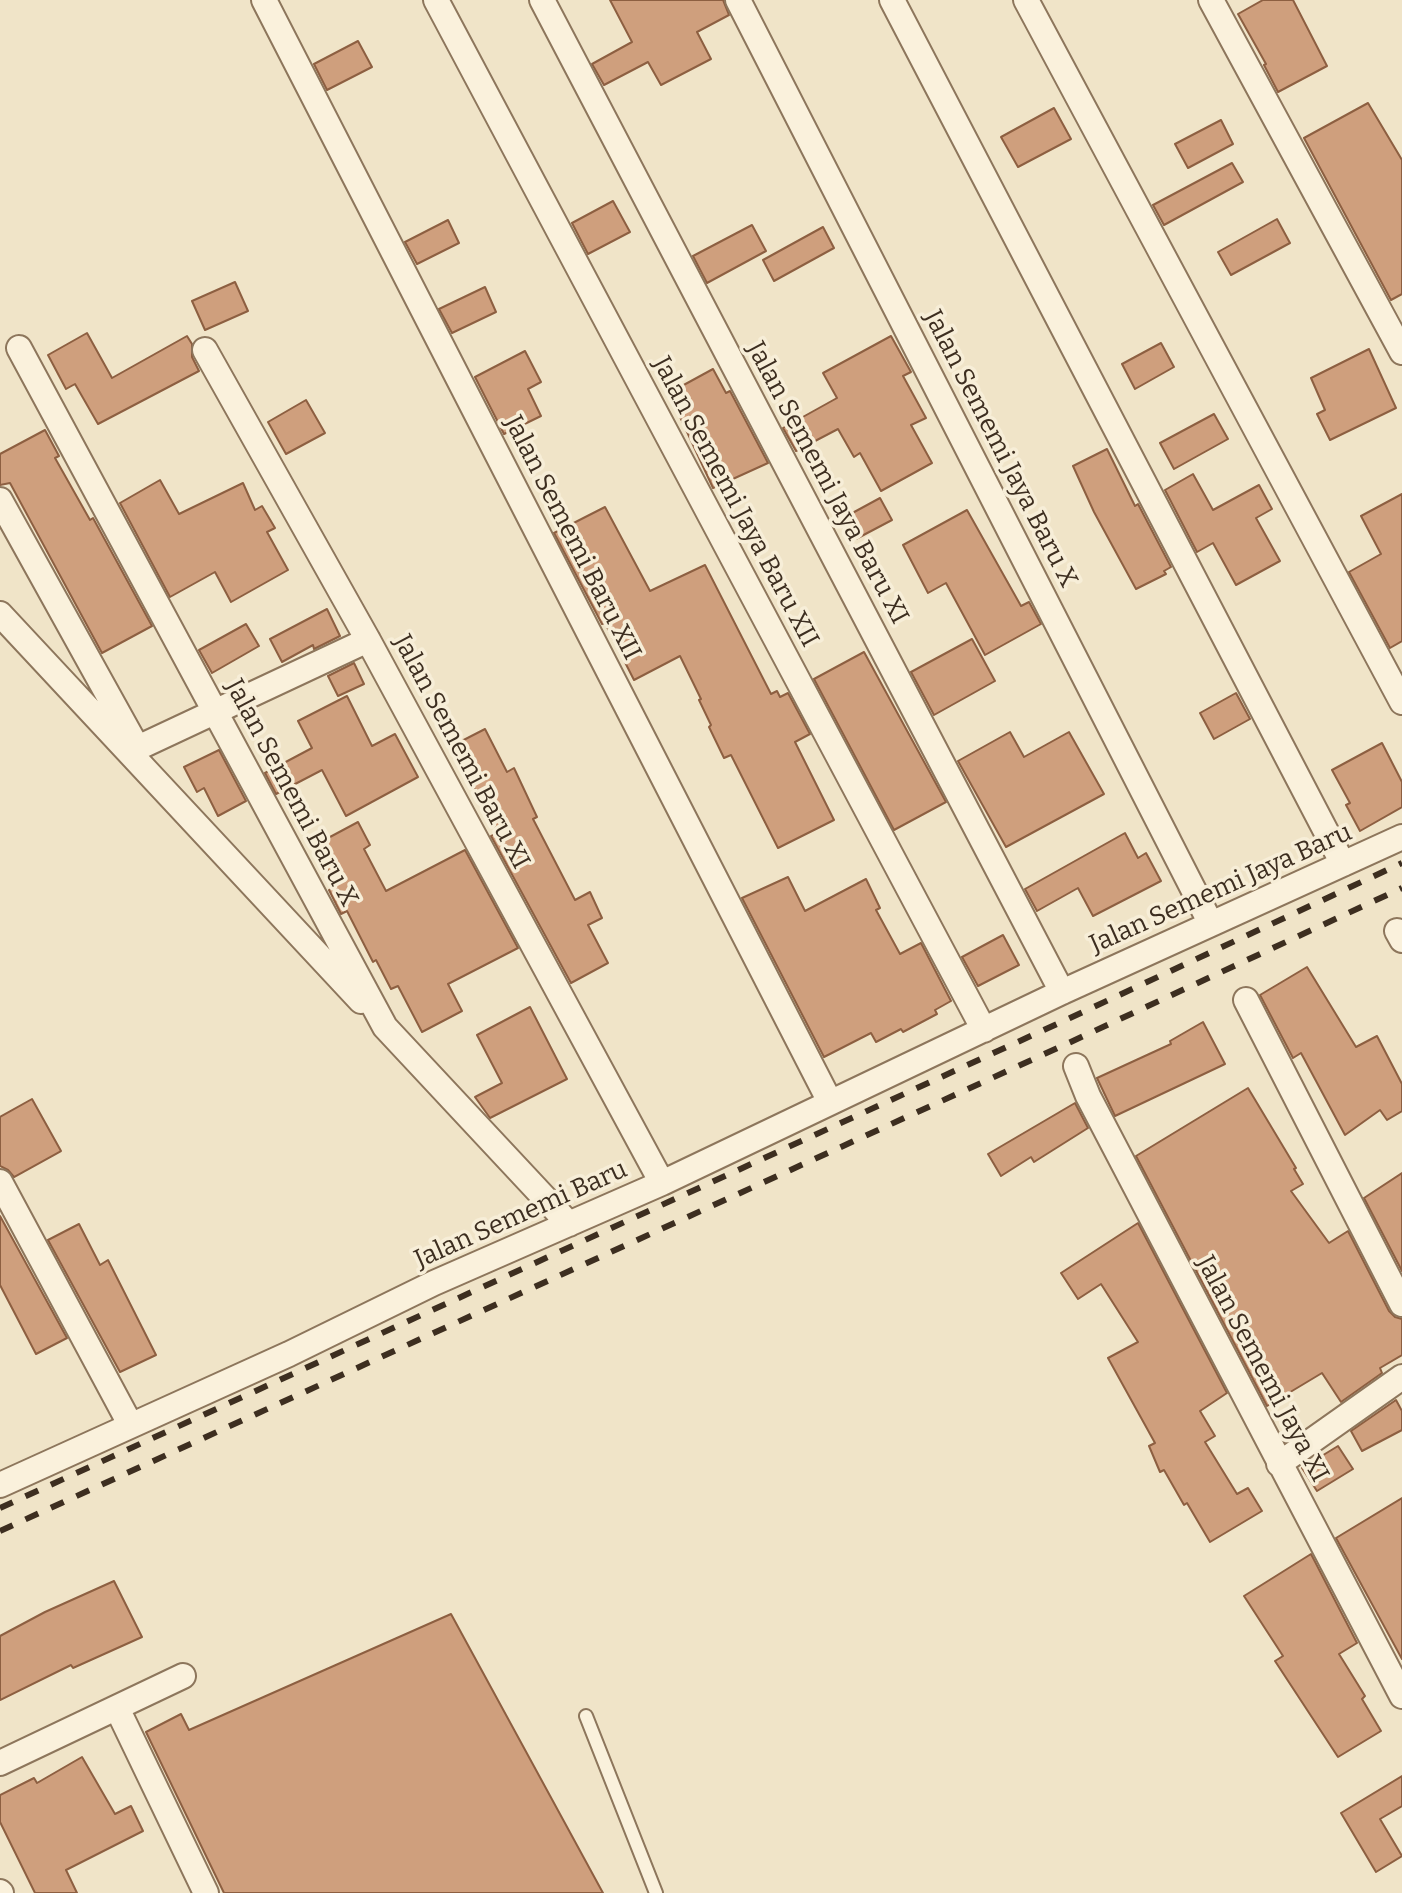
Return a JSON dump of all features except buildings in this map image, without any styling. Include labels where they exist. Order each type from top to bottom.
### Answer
[{"type":"street","name":"Jalan Sememi Baru XII","points":[[264,0],[830,1102]]},
{"type":"street","name":"Jalan Sememi Jaya Baru XII","points":[[436,0],[984,1030]]},
{"type":"street","name":"Jalan Sememi Jaya Baru XI","points":[[542,0],[1062,992]]},
{"type":"street","name":"Jalan Sememi Jaya Baru X","points":[[738,0],[1211,924]]},
{"type":"street","points":[[892,0],[1343,864]]},
{"type":"street","points":[[1026,0],[1402,702]]},
{"type":"street","points":[[1211,0],[1402,352]]},
{"type":"street","name":"Jalan Sememi Baru X","points":[[19,348],[385,1027],[569,1224]]},
{"type":"street","name":"Jalan Sememi Baru XI","points":[[205,350],[368,640],[662,1183]]},
{"type":"street","points":[[0,500],[134,750]]},
{"type":"street","points":[[0,614],[134,750],[385,1027]]},
{"type":"street","points":[[134,750],[368,640]]},
{"type":"street","name":"Jalan Sememi Jaya Baru","points":[[1062,992],[1402,837]]},
{"type":"street","name":"Jalan Sememi Baru","points":[[0,1485],[289,1354],[434,1283],[662,1183],[1062,992]]},
{"type":"street","points":[[1246,1000],[1402,1304]]},
{"type":"street","name":"Jalan Sememi Jaya XI","points":[[1076,1066],[1088,1096],[1402,1696]]},
{"type":"street","points":[[0,1182],[130,1424]]},
{"type":"street","points":[[1279,1464],[1402,1377]]},
{"type":"street","points":[[0,1763],[183,1676]]},
{"type":"street","points":[[117,1708],[206,1893]]},
{"type":"lane","points":[[586,1716],[656,1893]]},
{"type":"railway","points":[[0,1508],[1402,863]]},
{"type":"railway","points":[[0,1531],[1402,888]]}]
